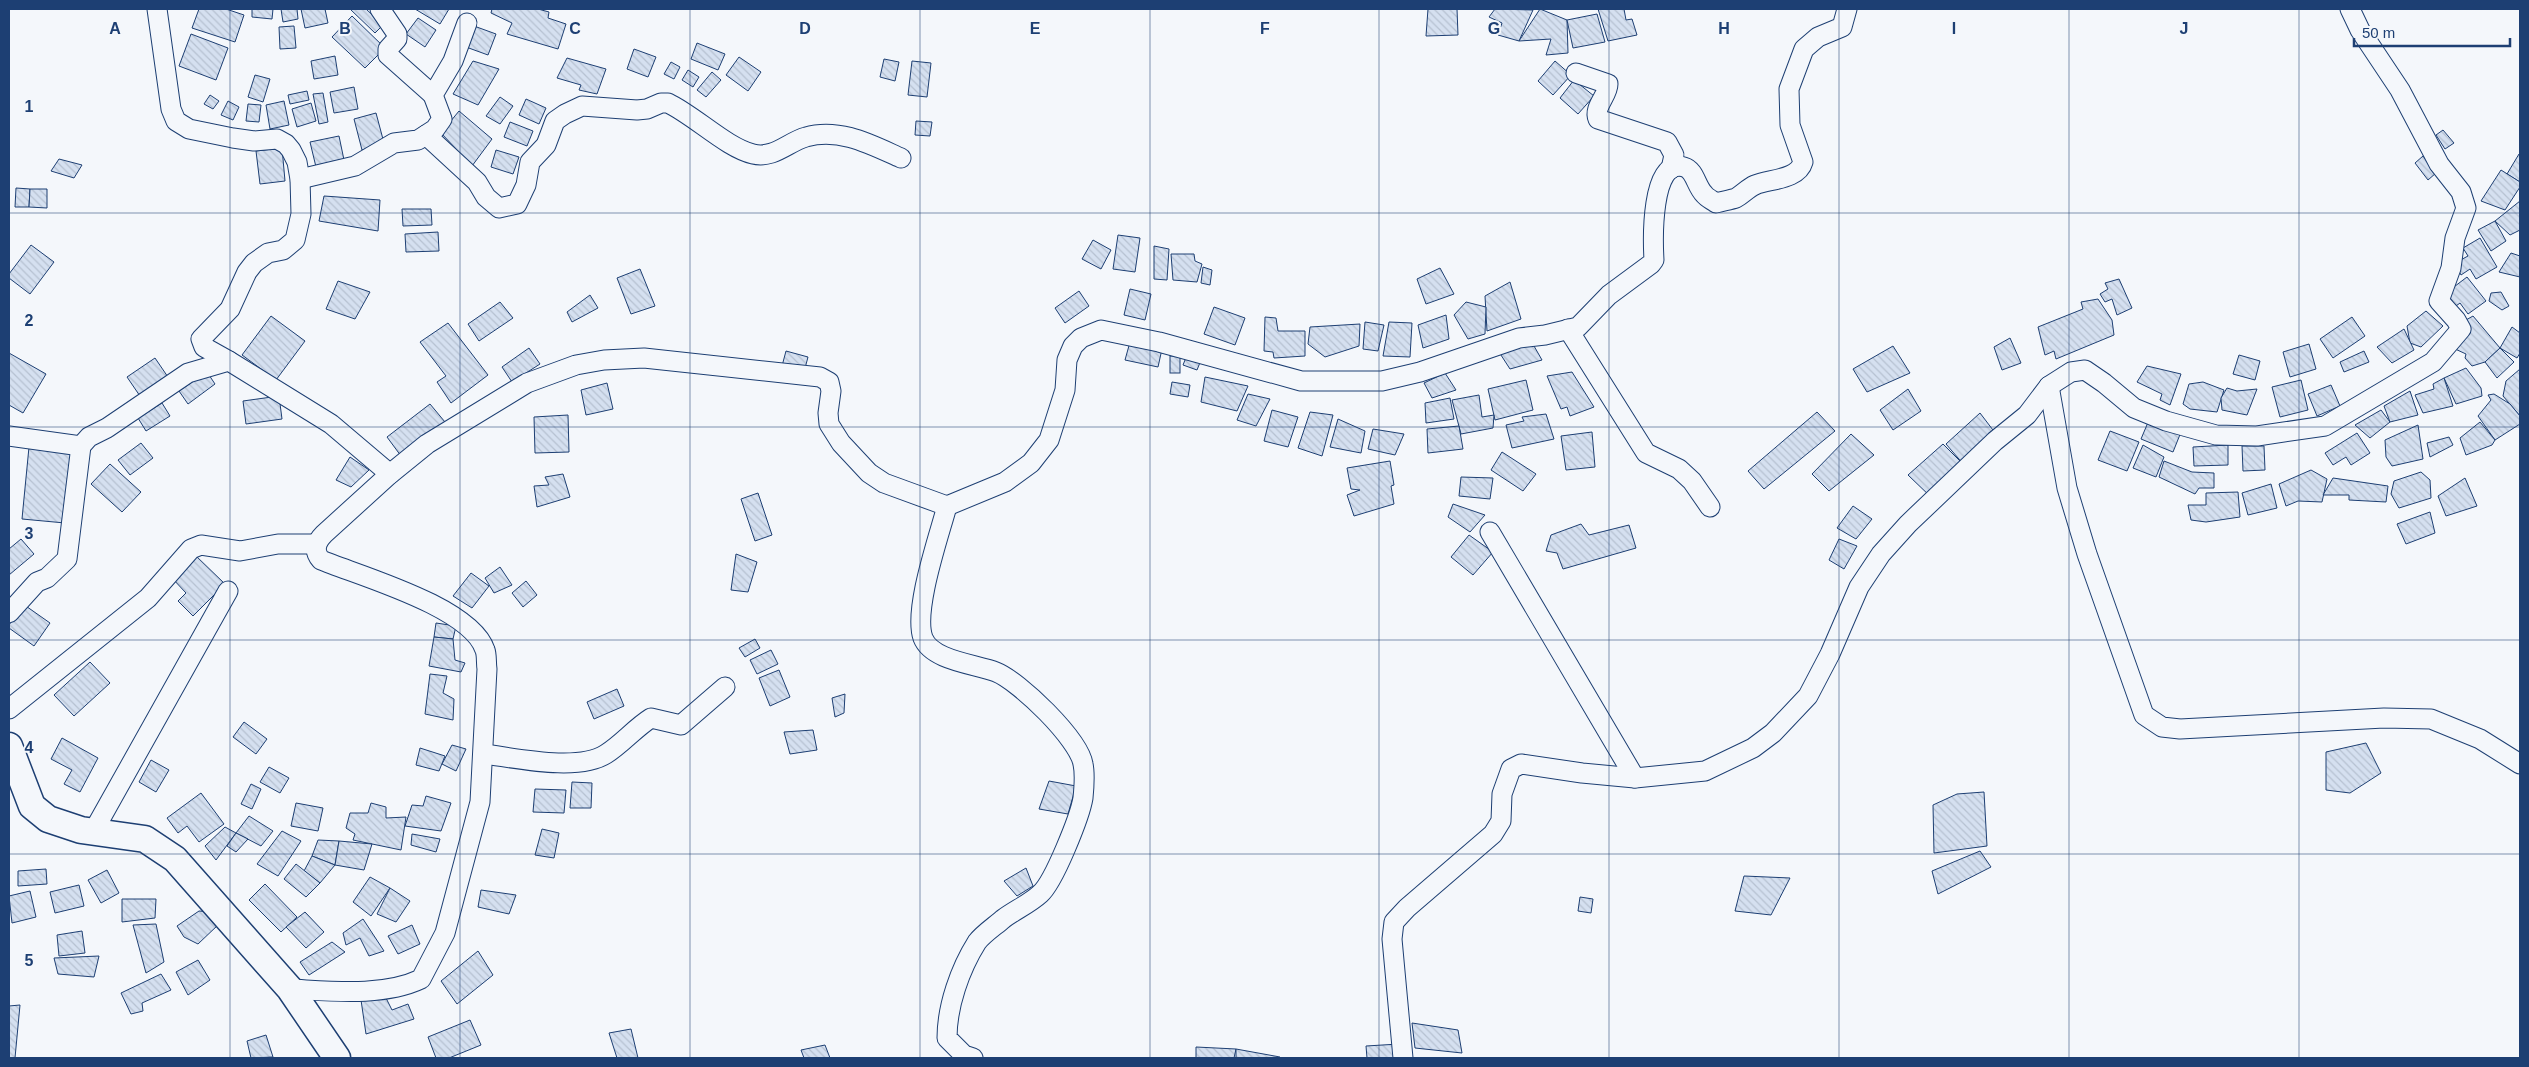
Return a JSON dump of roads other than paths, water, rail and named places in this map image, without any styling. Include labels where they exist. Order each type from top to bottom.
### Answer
[{"type":"main road","points":[[9,746],[32,806],[48,819],[81,830],[145,839],[175,858],[290,989],[326,1039],[336,1058]]},
{"type":"street","points":[[158,9],[171,109],[176,121],[189,129],[233,138],[254,141],[277,139],[286,144],[291,150],[297,162],[300,179],[301,214],[294,240],[283,250],[268,253],[254,263],[230,309],[201,339],[204,347],[331,424],[390,474]]},
{"type":"street","points":[[300,179],[355,166],[394,143],[418,140],[435,129],[442,119],[433,95],[388,54],[388,49],[397,39],[397,34],[380,9]]},
{"type":"street","points":[[290,989],[383,989],[421,979],[445,933],[480,802],[487,669],[485,650],[476,635],[461,621],[405,591],[321,560],[317,555],[317,544],[324,534],[390,474],[427,444],[527,383],[576,365],[604,360],[644,358],[820,377],[829,382],[830,387],[829,424],[842,443],[869,473],[884,483],[947,506],[1004,482],[1031,463],[1049,440],[1065,390],[1067,360],[1073,346],[1080,338],[1101,330],[1159,342],[1301,381],[1350,382],[1382,381],[1420,372],[1519,338],[1545,335],[1578,326],[1609,295],[1654,260],[1653,222],[1656,202],[1663,177],[1671,169],[1680,167],[1690,170],[1705,196],[1716,203],[1735,198],[1753,186],[1767,180],[1782,178],[1800,169],[1803,162],[1790,125],[1789,89],[1804,49],[1818,37],[1842,28],[1847,9]]},
{"type":"street","points":[[1403,1058],[1392,939],[1394,922],[1407,908],[1493,834],[1500,821],[1502,794],[1511,769],[1520,764],[1635,778],[1705,771],[1753,748],[1773,733],[1808,696],[1830,654],[1859,586],[1881,554],[1908,524],[1995,441],[2027,415],[2049,386],[2070,372],[2085,370],[2134,408],[2166,421],[2216,435],[2257,436],[2298,432],[2325,426],[2433,362],[2460,330],[2456,320],[2439,301],[2451,268],[2455,238],[2466,208],[2461,192],[2439,164],[2400,90],[2360,30],[2350,9]]},
{"type":"street","points":[[433,95],[452,61],[467,23]]},
{"type":"street","points":[[1576,73],[1608,84],[1608,88],[1597,110],[1598,119],[1667,142],[1674,155],[1671,169]]},
{"type":"street","points":[[426,135],[477,182],[486,197],[499,208],[518,204],[526,185],[530,162],[546,145],[555,121],[582,106],[625,107],[637,110],[647,109],[661,103],[668,103],[740,149],[754,155],[773,154],[805,137],[837,135],[853,138],[901,158]]},
{"type":"street","points":[[1568,329],[1646,453],[1679,469],[1692,481],[1710,507]]},
{"type":"street","points":[[9,613],[26,597],[37,582],[47,578],[67,559],[82,446],[90,438],[188,373],[229,362]]},
{"type":"street","points":[[2049,386],[2067,488],[2093,572],[2144,714],[2162,727],[2180,729],[2384,718],[2431,719],[2480,739],[2520,764]]},
{"type":"street","points":[[9,436],[82,446]]},
{"type":"street","points":[[947,506],[920,612],[923,639],[939,655],[997,673],[1012,682],[1050,715],[1072,741],[1083,763],[1083,798],[1058,866],[1041,893],[1002,920],[978,941],[960,977],[947,1022],[947,1038],[964,1055],[973,1058]]},
{"type":"street","points":[[1490,532],[1635,778]]},
{"type":"street","points":[[9,709],[148,598],[191,549],[201,545],[240,551],[278,544],[317,544]]},
{"type":"street","points":[[93,832],[228,591]]},
{"type":"street","points":[[484,754],[561,762],[582,762],[604,756],[651,718],[681,726],[725,687]]}]
